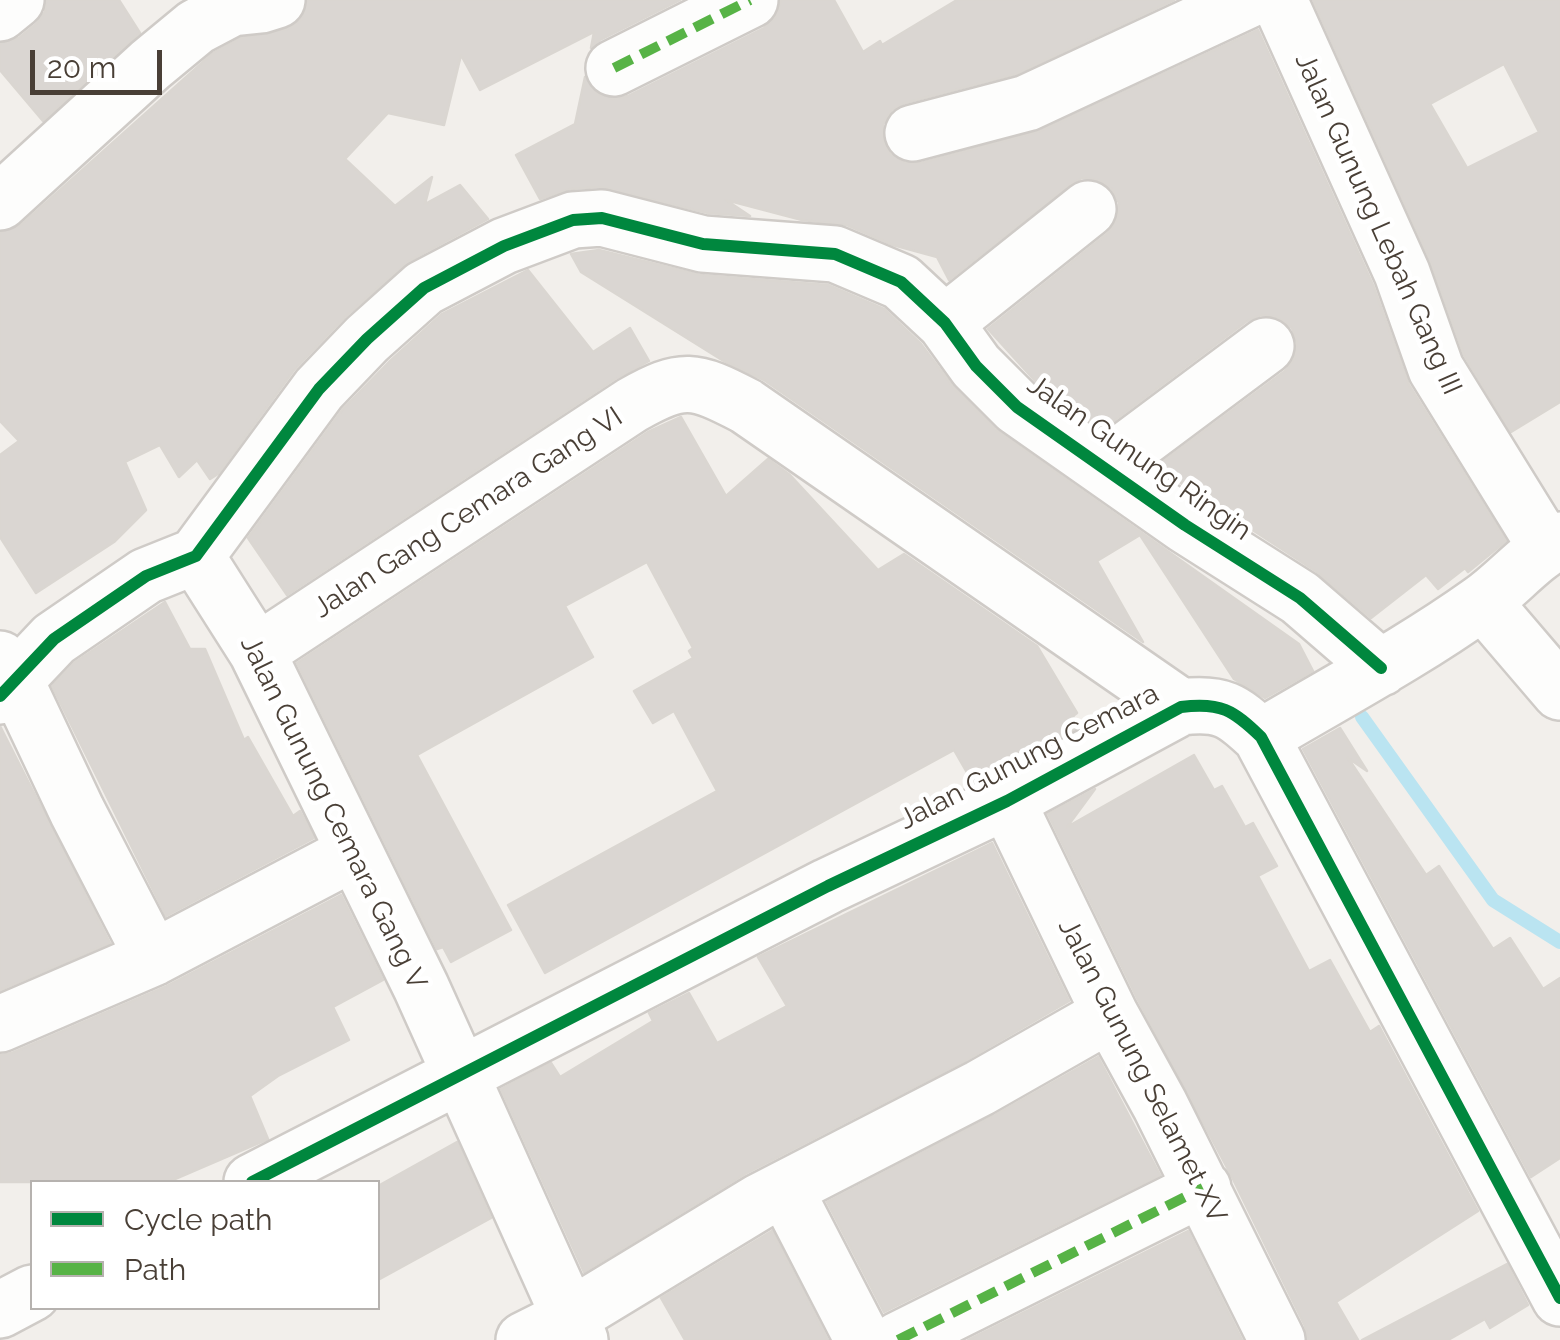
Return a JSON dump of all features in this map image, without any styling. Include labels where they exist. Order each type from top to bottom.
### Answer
[{"type":"street","points":[[0,13],[16,0]]},
{"type":"street","points":[[0,202],[196,27],[232,8],[262,6],[277,0]]},
{"type":"street","points":[[614,68],[750,0]]},
{"type":"street","points":[[912,132],[1027,104],[1248,0]]},
{"type":"street","name":"Jalan Gunung Lebah Gang III","points":[[1279,0],[1402,273],[1436,369],[1553,544]]},
{"type":"street","points":[[945,324],[1088,209]]},
{"type":"street","name":"Jalan Gunung Ringin","points":[[196,556],[319,390],[424,288],[504,246],[573,220],[602,218],[704,244],[836,254],[901,282],[945,324],[976,366],[1017,407],[1185,525],[1300,598],[1357,681]]},
{"type":"street","points":[[1104,467],[1266,346]]},
{"type":"street","name":"Jalan Gang Cemara Gang VI","points":[[257,652],[632,405],[660,389],[682,383],[710,386],[746,406],[1181,707]]},
{"type":"street","points":[[1261,737],[1483,602],[1553,544]]},
{"type":"street","points":[[153,958],[5,679],[54,639],[146,576],[196,556]]},
{"type":"street","name":"Jalan Gunung Cemara Gang V","points":[[196,556],[257,652],[421,987],[557,1333]]},
{"type":"street","points":[[1483,602],[1560,692]]},
{"type":"street","name":"Jalan Gunung Cemara","points":[[256,1180],[828,886],[1007,802],[1181,707],[1204,704],[1236,713],[1261,737],[1545,1232],[1560,1298]]},
{"type":"street","name":"Jalan Gunung Selamet XV","points":[[1007,802],[1276,1340]]},
{"type":"street","points":[[0,1024],[153,958],[355,852]]},
{"type":"street","points":[[557,1333],[784,1189],[980,1088],[1110,1014]]},
{"type":"street","points":[[898,1340],[1203,1188]]},
{"type":"street","points":[[784,1189],[863,1340]]},
{"type":"street","points":[[0,1310],[30,1295]]},
{"type":"building","points":[[46,0],[119,0],[140,33],[43,121],[0,70],[0,43],[19,38],[36,24],[45,12]]},
{"type":"building","points":[[307,0],[680,0],[591,48],[594,32],[480,90],[461,55],[444,125],[388,113],[345,159],[395,206],[432,177],[425,204],[460,185],[488,219],[409,261],[346,316],[294,370],[218,474],[210,479],[197,460],[179,477],[160,445],[125,462],[146,510],[114,542],[36,593],[0,537],[0,455],[19,441],[0,421],[0,232],[21,225],[213,53],[241,38],[287,29],[301,20]]},
{"type":"building","points":[[781,0],[834,0],[863,52],[880,41],[882,45],[957,0],[1174,0],[1016,74],[905,103],[892,110],[883,124],[883,140],[890,154],[906,163],[921,163],[1040,131],[1258,30],[1373,285],[1409,385],[1506,541],[1468,572],[1465,568],[1438,589],[1426,575],[1371,618],[1317,572],[1159,469],[1157,466],[1285,371],[1294,359],[1297,343],[1292,328],[1277,317],[1261,315],[1247,321],[1103,429],[1037,383],[988,329],[1108,233],[1117,219],[1119,203],[1112,189],[1098,180],[1082,178],[1069,185],[949,280],[937,257],[893,245],[847,225],[802,220],[726,200],[750,216],[708,213],[600,187],[570,189],[540,199],[516,155],[575,124],[585,77],[598,94],[613,99],[628,96],[764,28],[776,16]]},
{"type":"building","points":[[1313,0],[1560,0],[1560,402],[1511,432],[1464,355],[1430,260]],"holes":[[[1504,64],[1539,132],[1467,168],[1430,104]]]},
{"type":"building","points":[[599,250],[700,275],[828,285],[884,309],[921,344],[954,388],[995,429],[1299,644],[1313,671],[1265,698],[1234,679],[1140,535],[1097,561],[1143,642],[764,380],[722,360],[581,272],[571,254]]},
{"type":"building","points":[[528,270],[593,352],[630,328],[649,361],[615,379],[287,595],[248,538],[343,409],[442,314]]},
{"type":"building","points":[[681,417],[726,496],[768,459],[790,475],[878,570],[904,554],[1037,646],[1077,713],[1073,716],[1079,727],[973,783],[954,750],[545,973],[508,905],[717,791],[674,711],[653,723],[634,691],[693,658],[689,651],[693,648],[647,562],[565,606],[593,657],[417,755],[511,930],[451,962],[443,947],[437,949],[297,663],[648,432]]},
{"type":"building","points":[[165,602],[190,649],[205,649],[244,740],[248,737],[293,816],[300,811],[314,838],[166,916],[52,686],[74,663]]},
{"type":"building","points":[[0,726],[110,943],[0,990]]},
{"type":"building","points":[[1340,728],[1367,771],[1348,758],[1426,875],[1439,866],[1493,949],[1510,938],[1543,989],[1560,978],[1560,1158],[1531,1177],[1303,749]]},
{"type":"building","points":[[1194,755],[1214,790],[1222,786],[1245,827],[1253,823],[1277,866],[1258,876],[1309,971],[1330,960],[1370,1032],[1379,1026],[1478,1211],[1336,1302],[1358,1340],[1308,1340],[1305,1326],[1231,1175],[1138,1000],[1048,814],[1095,789],[1067,827]]},
{"type":"building","points":[[992,843],[1069,1001],[965,1061],[745,1174],[584,1272],[501,1089],[551,1063],[560,1077],[653,1021],[649,1013],[689,993],[717,1043],[787,1006],[758,957]]},
{"type":"building","points":[[341,895],[383,980],[333,1007],[349,1040],[278,1076],[250,1096],[268,1139],[173,1180],[0,1182],[0,1055],[165,987]]},
{"type":"building","points":[[1098,1057],[1160,1175],[884,1312],[827,1202]]},
{"type":"building","points":[[457,1142],[491,1218],[380,1279],[380,1185]]},
{"type":"building","points":[[772,1231],[828,1340],[685,1340],[661,1298]]},
{"type":"building","points":[[1188,1231],[1242,1340],[968,1340]]},
{"type":"building","points":[[1507,1264],[1528,1305],[1490,1328],[1485,1319],[1448,1340],[1362,1340]]},
{"type":"waterway","points":[[1362,717],[1493,900],[1560,942]]},
{"type":"marked path","points":[[614,68],[750,0]]},
{"type":"marked path","points":[[898,1340],[1203,1188]]},
{"type":"cycle path","points":[[0,696],[54,639],[146,576],[196,556],[319,389],[424,288],[504,246],[573,220],[602,218],[703,244],[835,254],[901,282],[945,323],[976,366],[1017,407],[1185,525],[1300,598],[1381,668]]},
{"type":"cycle path","points":[[256,1180],[828,886],[1007,801],[1181,707],[1206,706],[1234,714],[1261,737],[1560,1298]]}]
